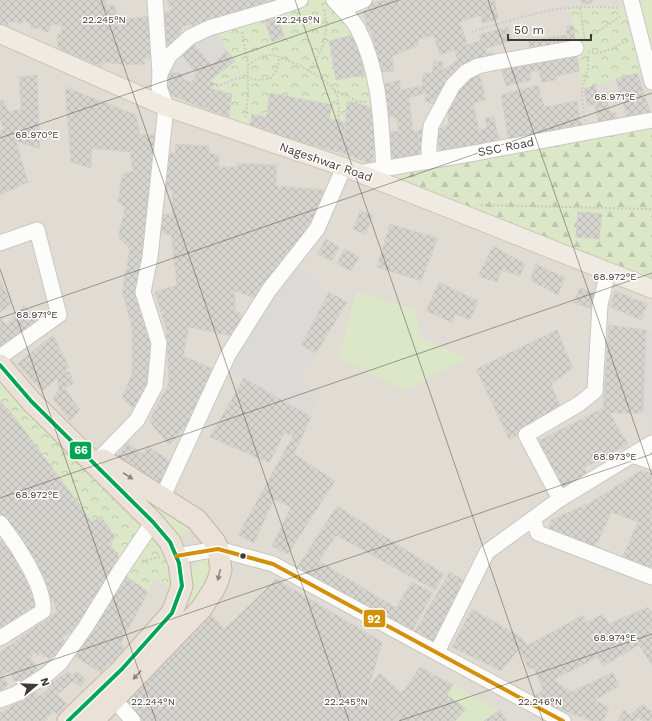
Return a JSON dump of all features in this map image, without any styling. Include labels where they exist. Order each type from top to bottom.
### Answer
[{"type":"highway","points":[[0,365],[31,401],[153,522],[170,542],[168,557],[179,564],[182,586],[172,613],[122,669],[68,721]]},
{"type":"highway","points":[[72,441],[197,520],[218,548],[221,570],[218,580],[208,600],[201,609],[93,721]]},
{"type":"main road","name":"Nageshwar Road","points":[[0,34],[166,108],[352,170],[652,289]]},
{"type":"street","points":[[100,458],[137,420],[155,386],[159,343],[143,292],[150,256],[166,108],[159,87],[160,74],[155,0]]},
{"type":"street","points":[[160,74],[169,56],[190,36],[209,28],[300,0]]},
{"type":"street","points":[[333,4],[364,0]]},
{"type":"street","points":[[333,4],[357,27],[369,54],[379,98],[384,169]]},
{"type":"street","points":[[632,4],[652,82]]},
{"type":"street","points":[[429,161],[429,144],[432,126],[453,85],[466,72],[478,66],[497,62],[583,48]]},
{"type":"street","name":"SSC Road","points":[[352,170],[384,169],[652,120]]},
{"type":"street","points":[[162,498],[228,355],[269,290],[317,229],[352,170]]},
{"type":"street","points":[[0,243],[37,230],[59,315],[0,356]]},
{"type":"street","points":[[560,499],[526,435],[579,404],[595,391],[600,305],[608,272]]},
{"type":"street","points":[[437,652],[487,552],[560,499],[652,443]]},
{"type":"street","points":[[632,455],[652,462]]},
{"type":"street","points":[[533,519],[538,533],[652,578]]},
{"type":"street","points":[[0,700],[16,694],[46,675],[60,663],[85,628],[120,571],[153,522]]},
{"type":"street","points":[[0,523],[21,552],[44,603],[44,611],[0,638]]},
{"type":"street","points":[[168,557],[218,548],[273,564],[563,721]]},
{"type":"street","points":[[114,699],[134,721]]},
{"type":"path","points":[[308,71],[325,42],[327,24],[333,4]]},
{"type":"path","points":[[471,32],[506,21],[553,10],[632,4]]},
{"type":"path","points":[[583,48],[590,37],[632,4]]},
{"type":"path","points":[[580,8],[583,48],[588,68],[582,89],[587,132]]},
{"type":"path","points":[[240,19],[248,65],[248,95],[244,120]]},
{"type":"path","points":[[583,48],[593,54],[602,52],[640,36]]},
{"type":"path","points":[[248,65],[257,59],[268,55],[279,56],[308,71],[331,86],[333,89],[340,106],[338,121]]},
{"type":"path","points":[[216,86],[223,85],[231,80],[248,77],[260,80],[270,78],[276,71],[279,63],[279,56]]},
{"type":"path","points":[[333,89],[357,101],[369,103],[374,102],[379,98]]},
{"type":"path","points":[[478,205],[652,209]]},
{"type":"path","points":[[120,571],[133,564],[153,558],[168,557]]},
{"type":"shaded area","points":[[0,0],[652,0],[652,721],[0,721]]},
{"type":"shaded area","points":[[217,29],[227,51],[212,65],[191,41]]},
{"type":"shaded area","points":[[180,52],[197,74],[192,82],[184,80],[181,73],[165,73]]},
{"type":"shaded area","points":[[293,261],[329,292],[301,344],[316,353],[301,380],[321,394],[311,417],[223,366]]},
{"type":"shaded area","points":[[646,330],[652,332],[652,430],[643,413]]},
{"type":"green space","points":[[308,0],[327,0],[356,34],[329,41],[336,80],[365,75],[376,108],[347,101],[345,122],[329,119],[332,105],[270,93],[266,117],[252,114],[250,125],[229,117],[232,94],[212,89],[214,83],[209,81],[235,61],[227,51],[217,29],[263,16],[272,42],[284,37],[277,13]]},
{"type":"green space","points":[[631,0],[652,0],[652,82]]},
{"type":"green space","points":[[590,7],[633,8],[649,70],[582,89],[570,9]]},
{"type":"green space","points":[[652,119],[652,289],[359,173]]},
{"type":"green space","points":[[357,292],[414,309],[421,338],[469,358],[404,391],[338,357]]},
{"type":"green space","points":[[0,375],[149,528],[169,556],[175,588],[169,589],[163,581],[153,581],[148,592],[120,571],[124,565],[12,414],[0,401]]},
{"type":"green space","points":[[95,459],[188,526],[187,534],[174,537]]},
{"type":"green space","points":[[203,558],[208,558],[214,566],[206,593],[140,660],[192,568]]},
{"type":"green space","points":[[453,685],[500,710],[484,721],[455,721],[466,709],[447,695]]},
{"type":"building","points":[[0,0],[106,0],[106,5],[115,6],[117,20],[151,16],[154,59],[143,58],[145,64],[126,65],[103,62],[102,67],[58,48],[57,34],[61,35],[61,25],[51,24],[48,33],[38,28],[31,29],[31,24],[23,20],[22,24],[9,21],[8,26],[0,24]]},
{"type":"building","points":[[167,0],[291,0],[193,31],[192,24],[181,27],[181,43],[165,45],[162,13],[171,11]]},
{"type":"building","points":[[384,0],[495,0],[498,19],[482,23],[481,15],[459,22],[468,45],[481,40],[479,35],[508,27],[512,41],[485,49],[486,54],[492,52],[493,60],[469,66],[439,106],[425,101],[426,93],[409,98],[413,131],[424,130],[424,138],[388,141],[388,132],[399,131],[396,117],[386,117],[380,85],[400,80],[400,90],[422,86],[423,73],[432,73],[434,61],[443,62],[443,70],[458,60],[454,50],[440,55],[433,35],[418,40],[419,45],[392,56],[394,71],[380,72],[371,31],[368,31],[363,11],[368,9],[367,4]]},
{"type":"building","points":[[581,0],[592,0],[593,2],[583,5]]},
{"type":"building","points":[[277,13],[284,37],[272,42],[263,16]]},
{"type":"building","points":[[573,25],[576,46],[530,53],[528,41],[567,35],[566,26]]},
{"type":"building","points":[[356,34],[365,75],[336,80],[329,41]]},
{"type":"building","points":[[191,41],[212,65],[227,51],[235,61],[209,81],[214,83],[209,110],[165,93],[165,73],[181,73],[184,80],[192,82],[197,74],[180,52]]},
{"type":"building","points":[[577,54],[579,71],[556,76],[557,80],[542,82],[538,70],[530,72],[531,80],[506,86],[501,66]]},
{"type":"building","points":[[478,69],[486,100],[473,103],[479,130],[487,128],[485,118],[494,117],[500,143],[441,155],[436,130],[449,125],[447,106],[470,72]]},
{"type":"building","points":[[637,73],[651,114],[627,117],[616,79]]},
{"type":"building","points":[[37,75],[40,149],[16,141],[28,182],[0,195],[0,130],[4,130],[0,119],[0,101],[3,100],[9,112],[21,109],[19,77]]},
{"type":"building","points":[[538,85],[544,107],[577,101],[582,128],[509,142],[501,95]]},
{"type":"building","points":[[595,85],[598,99],[606,98],[610,112],[615,112],[618,122],[599,125],[595,105],[587,105],[584,89]]},
{"type":"building","points":[[65,87],[136,115],[140,135],[157,135],[140,299],[154,352],[151,385],[136,411],[122,398],[132,374],[132,328],[122,291],[130,249],[118,237],[125,208],[118,202],[122,174],[133,171],[130,152],[92,148],[91,168],[71,162]]},
{"type":"building","points":[[212,89],[232,94],[229,117],[209,110]]},
{"type":"building","points":[[270,93],[332,105],[329,119],[345,122],[343,153],[280,137],[264,130]]},
{"type":"building","points":[[347,101],[376,108],[373,165],[343,153]]},
{"type":"building","points":[[252,114],[266,117],[264,130],[250,125]]},
{"type":"building","points":[[424,138],[425,156],[390,162],[388,141]]},
{"type":"building","points":[[176,144],[209,146],[209,153],[219,155],[219,167],[237,167],[237,163],[277,165],[276,186],[327,190],[311,232],[258,299],[235,291],[235,311],[246,316],[233,336],[189,327],[183,356],[213,369],[191,422],[169,445],[149,421],[169,383],[166,328],[155,292],[177,285],[171,235],[157,233],[158,214],[172,215],[172,190],[160,190],[164,154],[175,153]]},
{"type":"building","points":[[360,211],[373,215],[365,235],[353,229]]},
{"type":"building","points":[[578,212],[602,214],[599,239],[576,237]]},
{"type":"building","points":[[390,224],[438,238],[421,281],[377,267]]},
{"type":"building","points":[[326,239],[339,247],[332,261],[317,254]]},
{"type":"building","points":[[493,246],[525,264],[520,276],[502,270],[497,282],[478,276]]},
{"type":"building","points":[[344,249],[359,257],[351,271],[337,264]]},
{"type":"building","points":[[536,264],[565,278],[558,295],[530,280]]},
{"type":"building","points":[[0,279],[11,303],[0,313]]},
{"type":"building","points":[[439,282],[478,301],[470,320],[455,314],[453,323],[426,311]]},
{"type":"building","points":[[580,288],[596,294],[592,309],[574,303]]},
{"type":"building","points":[[615,291],[647,304],[641,320],[610,307]]},
{"type":"building","points":[[329,292],[347,302],[316,353],[301,345]]},
{"type":"building","points":[[24,306],[41,324],[3,351],[0,347],[0,317],[6,325]]},
{"type":"building","points":[[609,325],[646,330],[643,413],[609,413],[628,444],[584,468],[587,474],[561,489],[538,441],[603,408]]},
{"type":"building","points":[[557,330],[573,368],[551,384],[562,410],[529,430],[509,439],[476,369]]},
{"type":"building","points":[[53,335],[69,367],[64,372],[70,372],[73,384],[65,389],[80,410],[70,421],[53,398],[59,390],[57,378],[42,391],[17,364]]},
{"type":"building","points":[[244,378],[311,417],[294,454],[335,481],[288,554],[272,546],[291,507],[274,499],[254,543],[238,535],[293,436],[285,432],[269,463],[210,437]]},
{"type":"building","points":[[0,401],[25,431],[92,522],[101,516],[115,537],[110,544],[122,562],[82,626],[62,637],[68,646],[58,660],[55,655],[49,659],[46,656],[44,658],[41,653],[38,656],[35,652],[30,656],[39,672],[17,685],[9,671],[3,675],[8,685],[3,689],[6,694],[0,697],[0,652],[57,612],[53,600],[47,603],[0,516]]},
{"type":"building","points":[[127,443],[143,454],[148,446],[173,463],[158,488],[115,459]]},
{"type":"building","points":[[642,470],[652,474],[652,513],[650,516],[652,517],[652,573],[621,561],[638,522],[611,512],[595,549],[548,532],[551,520],[590,503]]},
{"type":"building","points":[[337,506],[444,574],[435,590],[336,535],[319,561],[396,608],[412,582],[433,593],[410,634],[296,569]]},
{"type":"building","points":[[5,538],[31,586],[29,588],[39,611],[0,634],[0,540],[2,542]]},
{"type":"building","points":[[450,572],[469,584],[436,646],[413,634]]},
{"type":"building","points":[[123,574],[148,592],[120,644],[125,647],[114,665],[109,662],[101,673],[75,656]]},
{"type":"building","points":[[276,579],[382,642],[369,687],[401,721],[133,721],[114,699],[209,612],[225,629]]},
{"type":"building","points":[[648,607],[652,613],[652,629],[635,638],[639,645],[603,666],[598,657],[553,680],[571,692],[613,672],[619,686],[595,700],[609,708],[603,721],[592,721],[531,699],[543,690],[534,668],[529,669],[519,649],[501,671],[452,647],[472,609],[521,637],[527,646],[583,615],[587,622],[603,614],[609,624]]},
{"type":"building","points":[[652,629],[652,666],[635,638]]},
{"type":"building","points":[[420,667],[453,685],[447,695],[466,709],[455,721],[423,721],[421,719],[419,721],[401,721],[369,687],[380,673],[402,693]]},
{"type":"building","points":[[68,671],[72,675],[77,671],[86,680],[80,687],[73,681],[57,695],[67,704],[57,714],[54,711],[45,721],[0,721],[0,713],[36,692],[39,696],[50,688],[48,686]]},
{"type":"building","points":[[366,693],[388,721],[356,721],[347,709]]},
{"type":"building","points":[[643,704],[652,712],[652,721],[643,721],[638,717],[635,721],[617,721],[624,710],[630,715]]},
{"type":"building","points":[[500,710],[507,721],[484,721]]},
{"type":"transit line","name":"66","points":[[0,365],[31,401],[153,522],[170,542],[179,563],[182,586],[172,613],[122,669],[68,721]]},
{"type":"transit line","name":"92","points":[[176,556],[218,549],[273,564],[563,721]]}]
